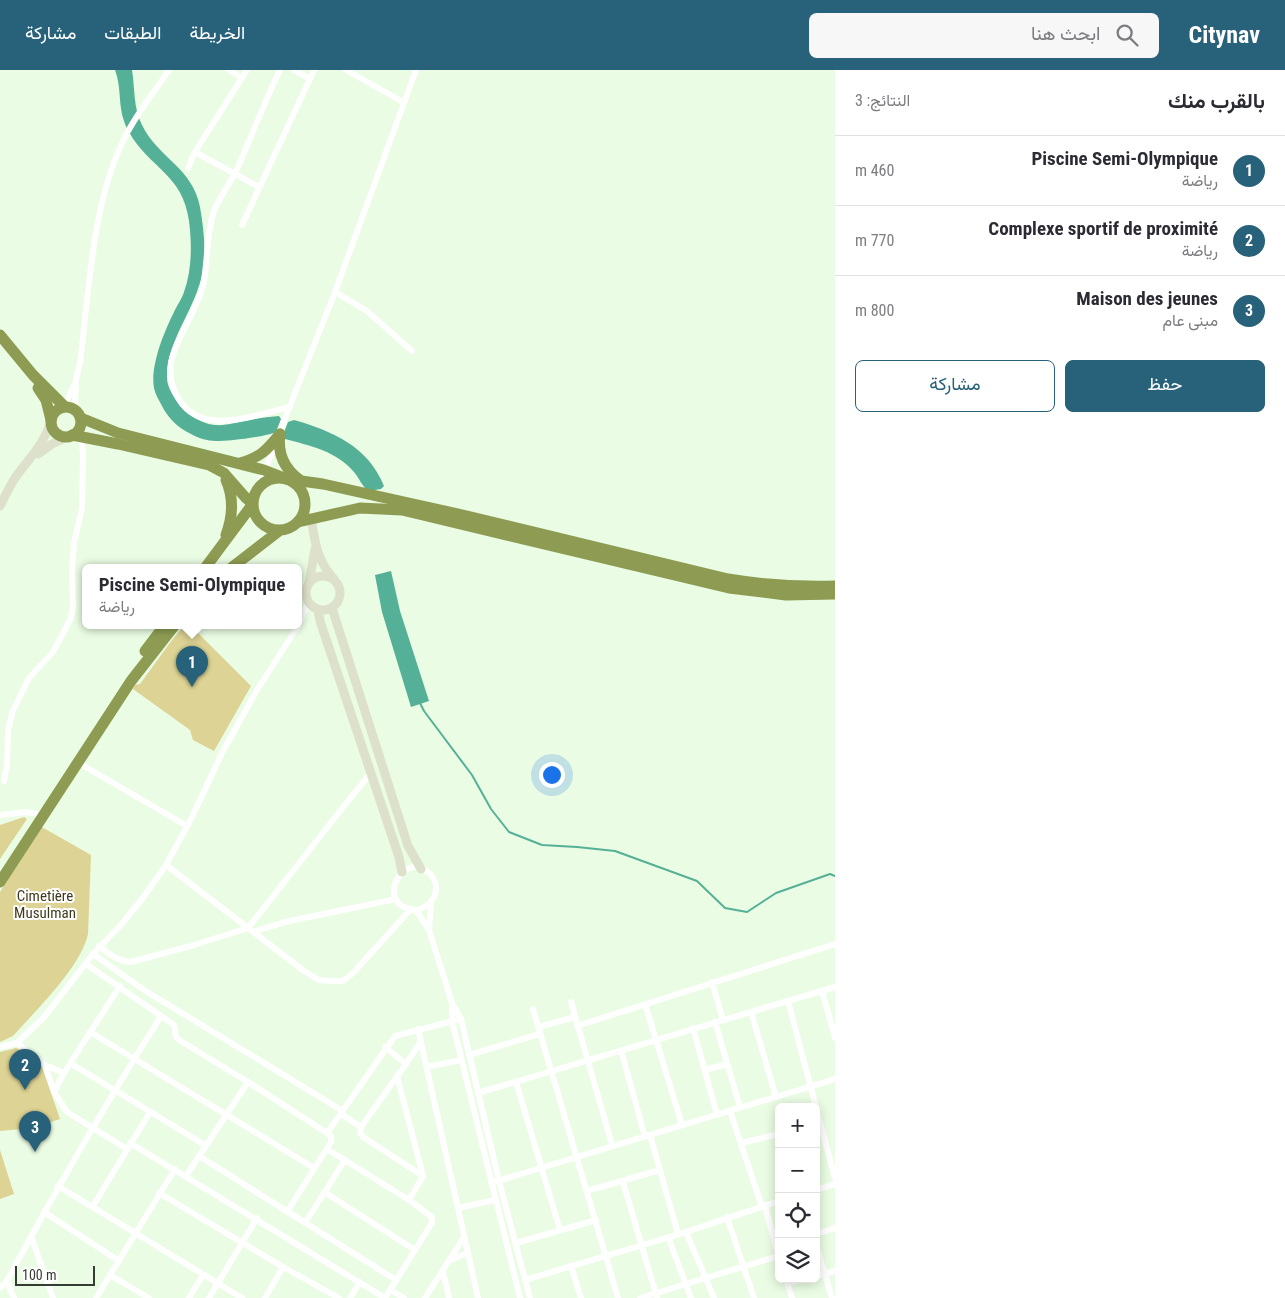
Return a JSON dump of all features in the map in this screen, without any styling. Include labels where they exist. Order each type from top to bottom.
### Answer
[{"type":"highway","points":[[0,334],[33,375],[73,411],[118,433],[264,470],[294,482],[303,494],[305,509],[298,522]]},
{"type":"highway","points":[[0,343],[40,391],[46,400],[54,431],[62,436],[109,442],[215,468],[224,473],[245,497],[253,500]]},
{"type":"highway","points":[[51,421],[55,411],[73,411]]},
{"type":"highway","points":[[73,411],[79,428],[73,436]]},
{"type":"highway","points":[[238,464],[259,456],[267,450],[280,434]]},
{"type":"highway","points":[[280,434],[279,448],[283,461],[290,472],[301,481]]},
{"type":"highway","points":[[221,545],[230,526],[232,510],[231,494],[224,473]]},
{"type":"highway","points":[[208,564],[253,500],[259,487],[269,480],[281,478],[335,487],[362,494],[402,510],[477,526],[730,588],[786,595],[835,594]]},
{"type":"highway","points":[[253,500],[254,513],[263,526],[279,531]]},
{"type":"highway","points":[[236,564],[279,531],[289,528],[298,522],[387,503],[759,585],[783,587],[835,586]]},
{"type":"highway","points":[[0,872],[126,676],[162,629]]},
{"type":"highway","points":[[0,882],[131,681],[172,629]]},
{"type":"street","points":[[73,411],[100,217],[109,176],[125,137],[139,112],[169,70]]},
{"type":"street","points":[[229,70],[242,78]]},
{"type":"street","points":[[188,168],[195,152],[247,70]]},
{"type":"street","points":[[280,70],[235,173],[213,213],[203,285],[193,313],[173,353],[170,380],[177,398],[186,409],[206,420],[223,421],[290,407]]},
{"type":"street","points":[[294,70],[310,79]]},
{"type":"street","points":[[242,225],[314,70]]},
{"type":"street","points":[[346,70],[403,102]]},
{"type":"street","points":[[253,500],[335,292],[416,70]]},
{"type":"street","points":[[195,152],[259,187]]},
{"type":"street","points":[[335,292],[367,311],[412,350]]},
{"type":"street","points":[[73,411],[76,379]]},
{"type":"street","points":[[0,506],[15,479],[46,436],[51,421]]},
{"type":"street","points":[[4,781],[7,764],[8,730],[12,713],[29,678],[53,652],[71,618],[73,606],[73,548],[82,508],[84,454],[73,436],[52,444],[31,458]]},
{"type":"street","points":[[311,518],[315,546],[322,564],[334,580],[340,594],[332,608],[328,610],[318,610],[308,603],[305,595],[309,583],[315,546]]},
{"type":"street","points":[[309,583],[323,576],[334,580]]},
{"type":"street","points":[[302,616],[308,603]]},
{"type":"street","points":[[332,608],[408,846],[421,868]]},
{"type":"street","points":[[318,610],[402,872]]},
{"type":"street","points":[[0,1047],[17,1043],[45,1016],[99,946],[126,918],[166,865],[222,753],[257,690],[295,629]]},
{"type":"street","points":[[77,762],[187,826]]},
{"type":"street","points":[[251,930],[336,816],[371,773]]},
{"type":"street","points":[[0,816],[28,812],[38,814]]},
{"type":"street","points":[[166,865],[304,971],[319,980],[343,980],[353,973],[413,910]]},
{"type":"street","points":[[421,868],[427,871],[435,882],[436,894],[431,903],[423,909],[413,910],[403,907],[396,899],[394,883],[402,872],[408,869],[421,868]]},
{"type":"street","points":[[99,946],[113,957],[131,962],[251,930],[396,899]]},
{"type":"street","points":[[429,930],[431,903]]},
{"type":"street","points":[[413,910],[429,930],[452,1003],[461,1019],[499,1180],[530,1298]]},
{"type":"street","points":[[577,1026],[835,944]]},
{"type":"street","points":[[93,954],[168,1004],[342,1112],[361,1127]]},
{"type":"street","points":[[86,964],[174,1025],[176,1037],[179,1040],[331,1135],[332,1138],[327,1149],[287,1212]]},
{"type":"street","points":[[712,982],[723,1020]]},
{"type":"street","points":[[54,1092],[70,1063],[120,986]]},
{"type":"street","points":[[478,1093],[835,987]]},
{"type":"street","points":[[822,991],[835,1038]]},
{"type":"street","points":[[788,1001],[815,1103]]},
{"type":"street","points":[[571,1002],[612,1146]]},
{"type":"street","points":[[452,1003],[452,1021],[490,1183],[520,1298]]},
{"type":"street","points":[[645,1004],[682,1125]]},
{"type":"street","points":[[533,1010],[576,1157],[588,1191],[618,1298]]},
{"type":"street","points":[[751,1012],[776,1097]]},
{"type":"street","points":[[0,1288],[7,1281],[91,1128],[161,1016]]},
{"type":"street","points":[[469,1055],[574,1017]]},
{"type":"street","points":[[327,1133],[395,1036],[461,1019]]},
{"type":"street","points":[[715,1022],[740,1108]]},
{"type":"street","points":[[693,1028],[718,1115]]},
{"type":"street","points":[[418,1029],[478,1298]]},
{"type":"street","points":[[90,1032],[314,1168]]},
{"type":"street","points":[[421,1041],[361,1127],[360,1132],[363,1137],[423,1176]]},
{"type":"street","points":[[17,1043],[45,1065],[64,1074]]},
{"type":"street","points":[[385,1048],[407,1062],[426,1064],[461,1060]]},
{"type":"street","points":[[622,1050],[678,1234]]},
{"type":"street","points":[[70,1063],[206,1145]]},
{"type":"street","points":[[705,1070],[727,1064]]},
{"type":"street","points":[[45,1065],[54,1092],[67,1112],[91,1128],[175,1169],[385,1298],[433,1220],[430,1214],[327,1149]]},
{"type":"street","points":[[397,1076],[423,1176],[409,1200]]},
{"type":"street","points":[[490,1183],[835,1080]]},
{"type":"street","points":[[186,1176],[225,1114],[248,1082]]},
{"type":"street","points":[[516,1082],[560,1230]]},
{"type":"street","points":[[730,1111],[775,1244]]},
{"type":"street","points":[[93,1206],[150,1112]]},
{"type":"street","points":[[820,1129],[835,1178]]},
{"type":"street","points":[[741,1143],[775,1135]]},
{"type":"street","points":[[199,1156],[396,1280]]},
{"type":"street","points":[[305,1222],[345,1160]]},
{"type":"street","points":[[96,1298],[175,1169]]},
{"type":"street","points":[[588,1191],[660,1170]]},
{"type":"street","points":[[623,1182],[657,1296]]},
{"type":"street","points":[[820,1189],[835,1184]]},
{"type":"street","points":[[58,1186],[242,1298]]},
{"type":"street","points":[[324,1192],[415,1250]]},
{"type":"street","points":[[159,1193],[339,1298]]},
{"type":"street","points":[[458,1208],[495,1200]]},
{"type":"street","points":[[525,1280],[686,1232],[775,1202]]},
{"type":"street","points":[[44,1212],[119,1261]]},
{"type":"street","points":[[727,1217],[754,1298]]},
{"type":"street","points":[[209,1298],[257,1218]]},
{"type":"street","points":[[516,1243],[596,1220]]},
{"type":"street","points":[[820,1233],[835,1228]]},
{"type":"street","points":[[686,1232],[714,1298]]},
{"type":"street","points":[[31,1236],[53,1298]]},
{"type":"street","points":[[668,1237],[691,1298]]},
{"type":"street","points":[[426,1298],[464,1238]]},
{"type":"street","points":[[450,1260],[468,1254]]},
{"type":"street","points":[[640,1298],[657,1296],[775,1257]]},
{"type":"street","points":[[820,1258],[832,1298]]},
{"type":"street","points":[[571,1266],[581,1298]]},
{"type":"street","points":[[266,1298],[283,1267]]},
{"type":"street","points":[[443,1271],[449,1298]]},
{"type":"street","points":[[820,1275],[835,1271]]},
{"type":"street","points":[[110,1275],[149,1298]]},
{"type":"street","points":[[189,1298],[203,1275]]},
{"type":"street","points":[[7,1281],[14,1298]]},
{"type":"street","points":[[350,1298],[360,1282]]},
{"type":"street","points":[[788,1283],[792,1298]]},
{"type":"street","points":[[390,1290],[404,1298]]},
{"type":"green space","points":[[181,629],[194,629],[251,686],[214,751],[193,740],[190,730],[133,689],[135,685],[140,684]]},
{"type":"green space","name":"Cimetière Musulman","points":[[24,817],[27,819],[0,859],[0,825]]},
{"type":"green space","name":"Cimetière Musulman","points":[[40,826],[91,855],[88,934],[77,960],[56,988],[13,1036],[0,1042],[0,892]]},
{"type":"green space","points":[[16,1048],[40,1061],[60,1119],[33,1128],[0,1131],[0,1052]]},
{"type":"green space","points":[[0,1150],[14,1194],[0,1199]]},
{"type":"water","points":[[115,70],[132,70],[136,105],[142,125],[157,146],[190,182],[200,207],[204,243],[203,270],[197,291],[171,352],[167,378],[170,389],[175,399],[184,409],[205,423],[223,425],[279,416],[281,419],[276,432],[256,437],[229,440],[213,441],[203,439],[186,432],[170,419],[156,395],[153,379],[159,349],[166,329],[183,295],[189,275],[191,239],[189,221],[186,205],[180,192],[137,144],[125,124]]},
{"type":"water","points":[[294,420],[335,435],[359,450],[369,460],[384,486],[381,489],[368,491],[354,472],[339,459],[322,450],[285,439],[283,435],[288,422]]},
{"type":"water","points":[[391,571],[400,611],[429,701],[411,707],[382,612],[375,575]]},
{"type":"waterway","points":[[420,703],[472,775],[491,809],[509,832],[542,845],[615,851],[697,881],[725,908],[747,912],[776,893],[830,874],[835,876]]},
{"type":"place","name":"Piscine Semi-Olympique","points":[[192,687]]},
{"type":"place","name":"Complexe sportif de proximité","points":[[25,1090]]},
{"type":"place","name":"Maison des jeunes","points":[[35,1152]]}]
